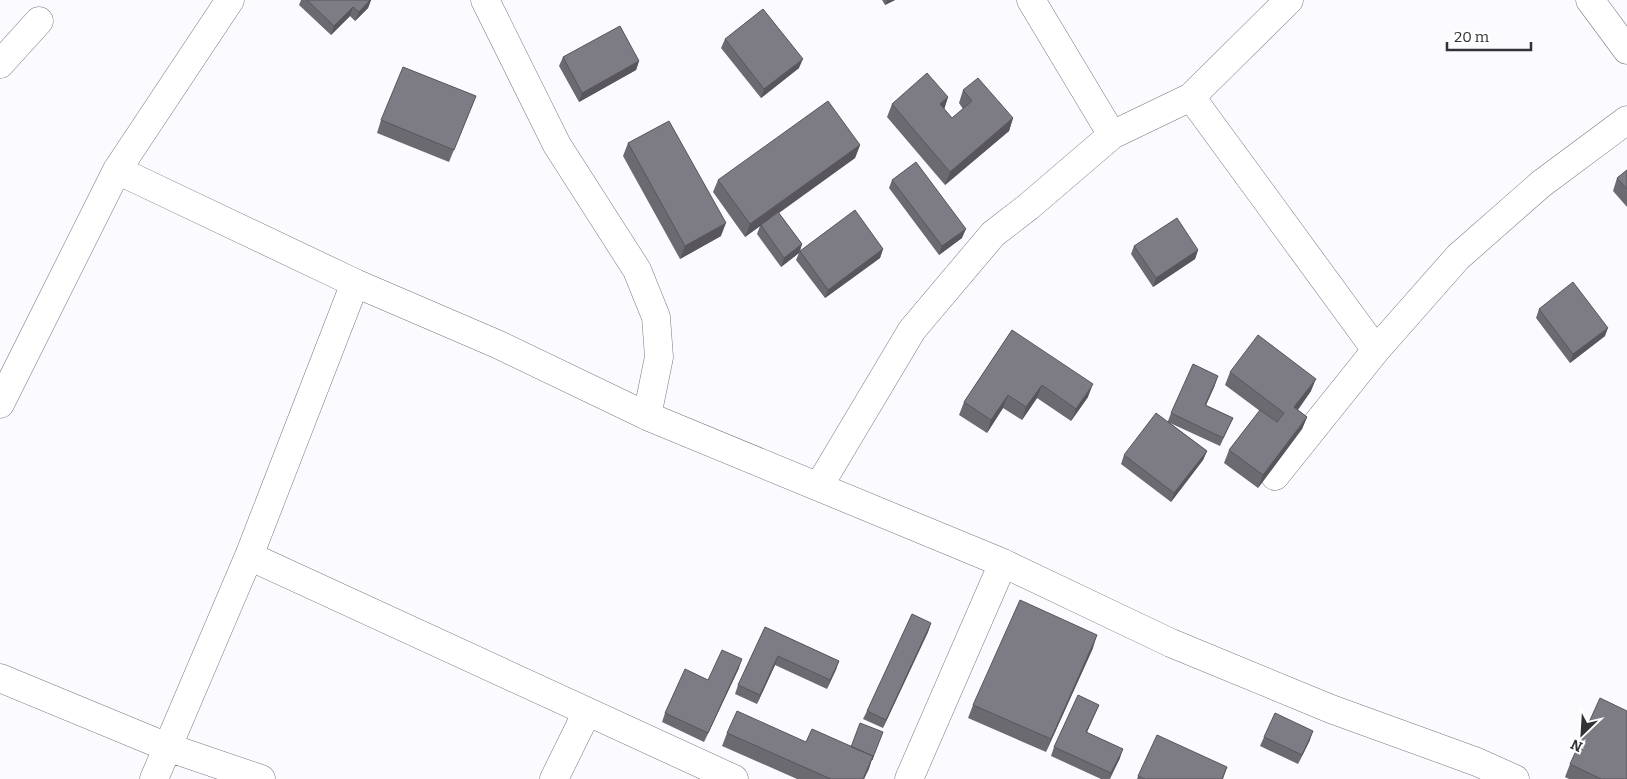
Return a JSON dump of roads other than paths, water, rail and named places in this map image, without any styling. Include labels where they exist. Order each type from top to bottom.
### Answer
[{"type":"street","points":[[0,404],[117,170],[230,0]]},
{"type":"street","points":[[485,0],[557,145],[637,270],[656,317],[659,357],[647,416]]},
{"type":"street","points":[[1031,0],[1112,135]]},
{"type":"street","points":[[818,486],[912,330],[993,234],[1028,207],[1112,135],[1191,97],[1289,0]]},
{"type":"street","points":[[1590,0],[1627,50]]},
{"type":"street","points":[[0,64],[39,21]]},
{"type":"street","points":[[1191,97],[1376,350]]},
{"type":"street","points":[[1275,476],[1376,350],[1458,257],[1541,184],[1627,120]]},
{"type":"street","points":[[117,170],[355,282],[497,344],[647,416],[1003,563],[1189,650],[1472,770],[1515,779]]},
{"type":"street","points":[[154,779],[166,747],[249,556],[355,282]]},
{"type":"street","points":[[249,556],[734,779]]},
{"type":"street","points":[[909,779],[1003,563]]},
{"type":"street","points":[[0,678],[166,747],[261,779]]},
{"type":"street","points":[[554,779],[587,712]]}]
